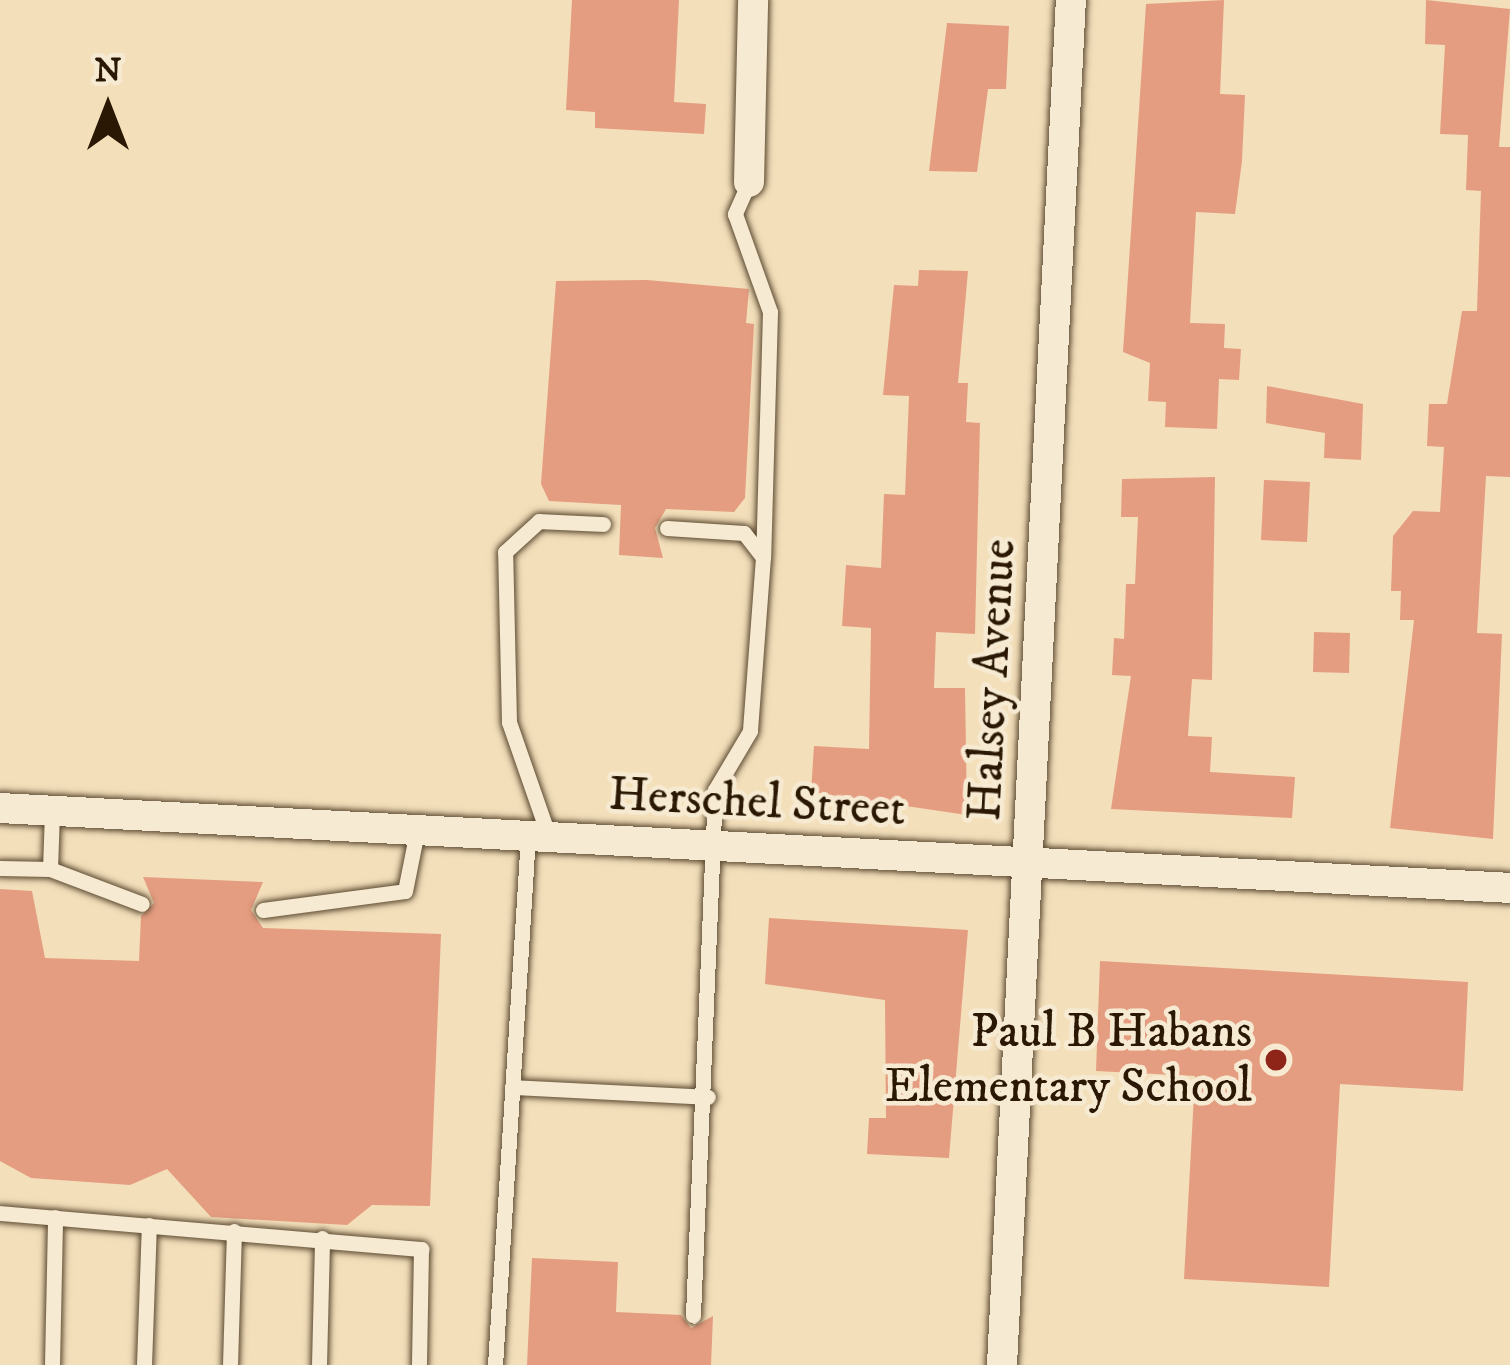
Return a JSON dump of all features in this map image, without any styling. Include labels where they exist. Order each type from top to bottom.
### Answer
[{"type":"street","points":[[749,182],[753,0]]},
{"type":"street","name":"Halsey Avenue","points":[[1002,1365],[1071,0]]},
{"type":"street","name":"Herschel Street","points":[[0,808],[1510,888]]},
{"type":"lane","points":[[693,1316],[708,1097],[716,790],[750,731],[764,557],[770,312],[735,214],[749,182]]},
{"type":"lane","points":[[495,1365],[512,1087],[539,837],[509,722],[505,552],[539,520],[603,524]]},
{"type":"lane","points":[[667,528],[744,532],[764,557]]},
{"type":"lane","points":[[50,869],[52,811]]},
{"type":"lane","points":[[263,910],[405,891],[417,831]]},
{"type":"lane","points":[[0,868],[50,869],[142,904]]},
{"type":"lane","points":[[512,1087],[708,1097]]},
{"type":"lane","points":[[0,1213],[421,1249],[419,1365]]},
{"type":"lane","points":[[52,1365],[55,1217]]},
{"type":"lane","points":[[144,1365],[149,1225]]},
{"type":"lane","points":[[230,1365],[234,1231]]},
{"type":"lane","points":[[319,1365],[322,1238]]},
{"type":"building","points":[[572,0],[679,0],[674,102],[706,104],[704,134],[595,128],[595,112],[566,110]]},
{"type":"building","points":[[1224,0],[1220,94],[1245,95],[1242,161],[1235,214],[1196,212],[1190,323],[1225,324],[1224,348],[1241,349],[1239,380],[1219,379],[1217,429],[1165,427],[1166,402],[1148,401],[1150,363],[1123,352],[1146,4]]},
{"type":"building","points":[[1426,0],[1510,9],[1499,147],[1510,147],[1510,477],[1486,476],[1477,633],[1502,634],[1493,839],[1390,828],[1414,620],[1400,620],[1401,591],[1391,591],[1393,536],[1413,511],[1440,512],[1444,447],[1427,446],[1429,404],[1447,404],[1462,311],[1477,311],[1481,191],[1466,190],[1468,135],[1440,134],[1445,45],[1425,44]]},
{"type":"building","points":[[947,23],[1009,26],[1006,89],[988,89],[977,172],[929,171]]},
{"type":"building","points":[[919,270],[968,271],[958,383],[968,383],[966,422],[980,423],[975,634],[936,632],[934,688],[965,688],[967,815],[811,792],[814,746],[869,749],[871,628],[842,626],[846,565],[881,568],[884,494],[905,495],[909,396],[883,395],[894,285],[918,286]]},
{"type":"building","points":[[647,280],[749,289],[746,323],[754,324],[745,498],[734,512],[666,509],[655,528],[663,558],[619,555],[621,505],[549,501],[541,484],[556,281]]},
{"type":"building","points":[[1267,386],[1363,404],[1361,460],[1324,458],[1325,433],[1266,423]]},
{"type":"building","points":[[1215,477],[1212,680],[1192,679],[1188,736],[1212,737],[1210,772],[1295,777],[1292,818],[1111,809],[1131,676],[1112,675],[1114,638],[1124,639],[1126,584],[1135,584],[1138,517],[1121,517],[1122,479]]},
{"type":"building","points":[[1264,480],[1310,482],[1307,542],[1261,540]]},
{"type":"building","points":[[1314,632],[1350,633],[1349,673],[1313,672]]},
{"type":"building","points":[[143,877],[263,882],[251,910],[263,928],[441,934],[430,1206],[372,1205],[347,1225],[211,1217],[167,1169],[130,1185],[31,1178],[0,1161],[0,889],[32,891],[45,958],[139,961],[141,916],[154,903]]},
{"type":"building","points":[[769,918],[968,930],[949,1158],[867,1154],[869,1118],[886,1118],[885,1000],[765,984]]},
{"type":"building","points":[[1100,961],[1468,982],[1463,1091],[1340,1084],[1329,1287],[1184,1279],[1195,1076],[1096,1071]]},
{"type":"building","points":[[532,1258],[618,1262],[616,1312],[681,1315],[691,1328],[713,1316],[711,1365],[527,1365]]},
{"type":"place","name":"Paul B Habans Elementary School","points":[[1276,1060]]}]
